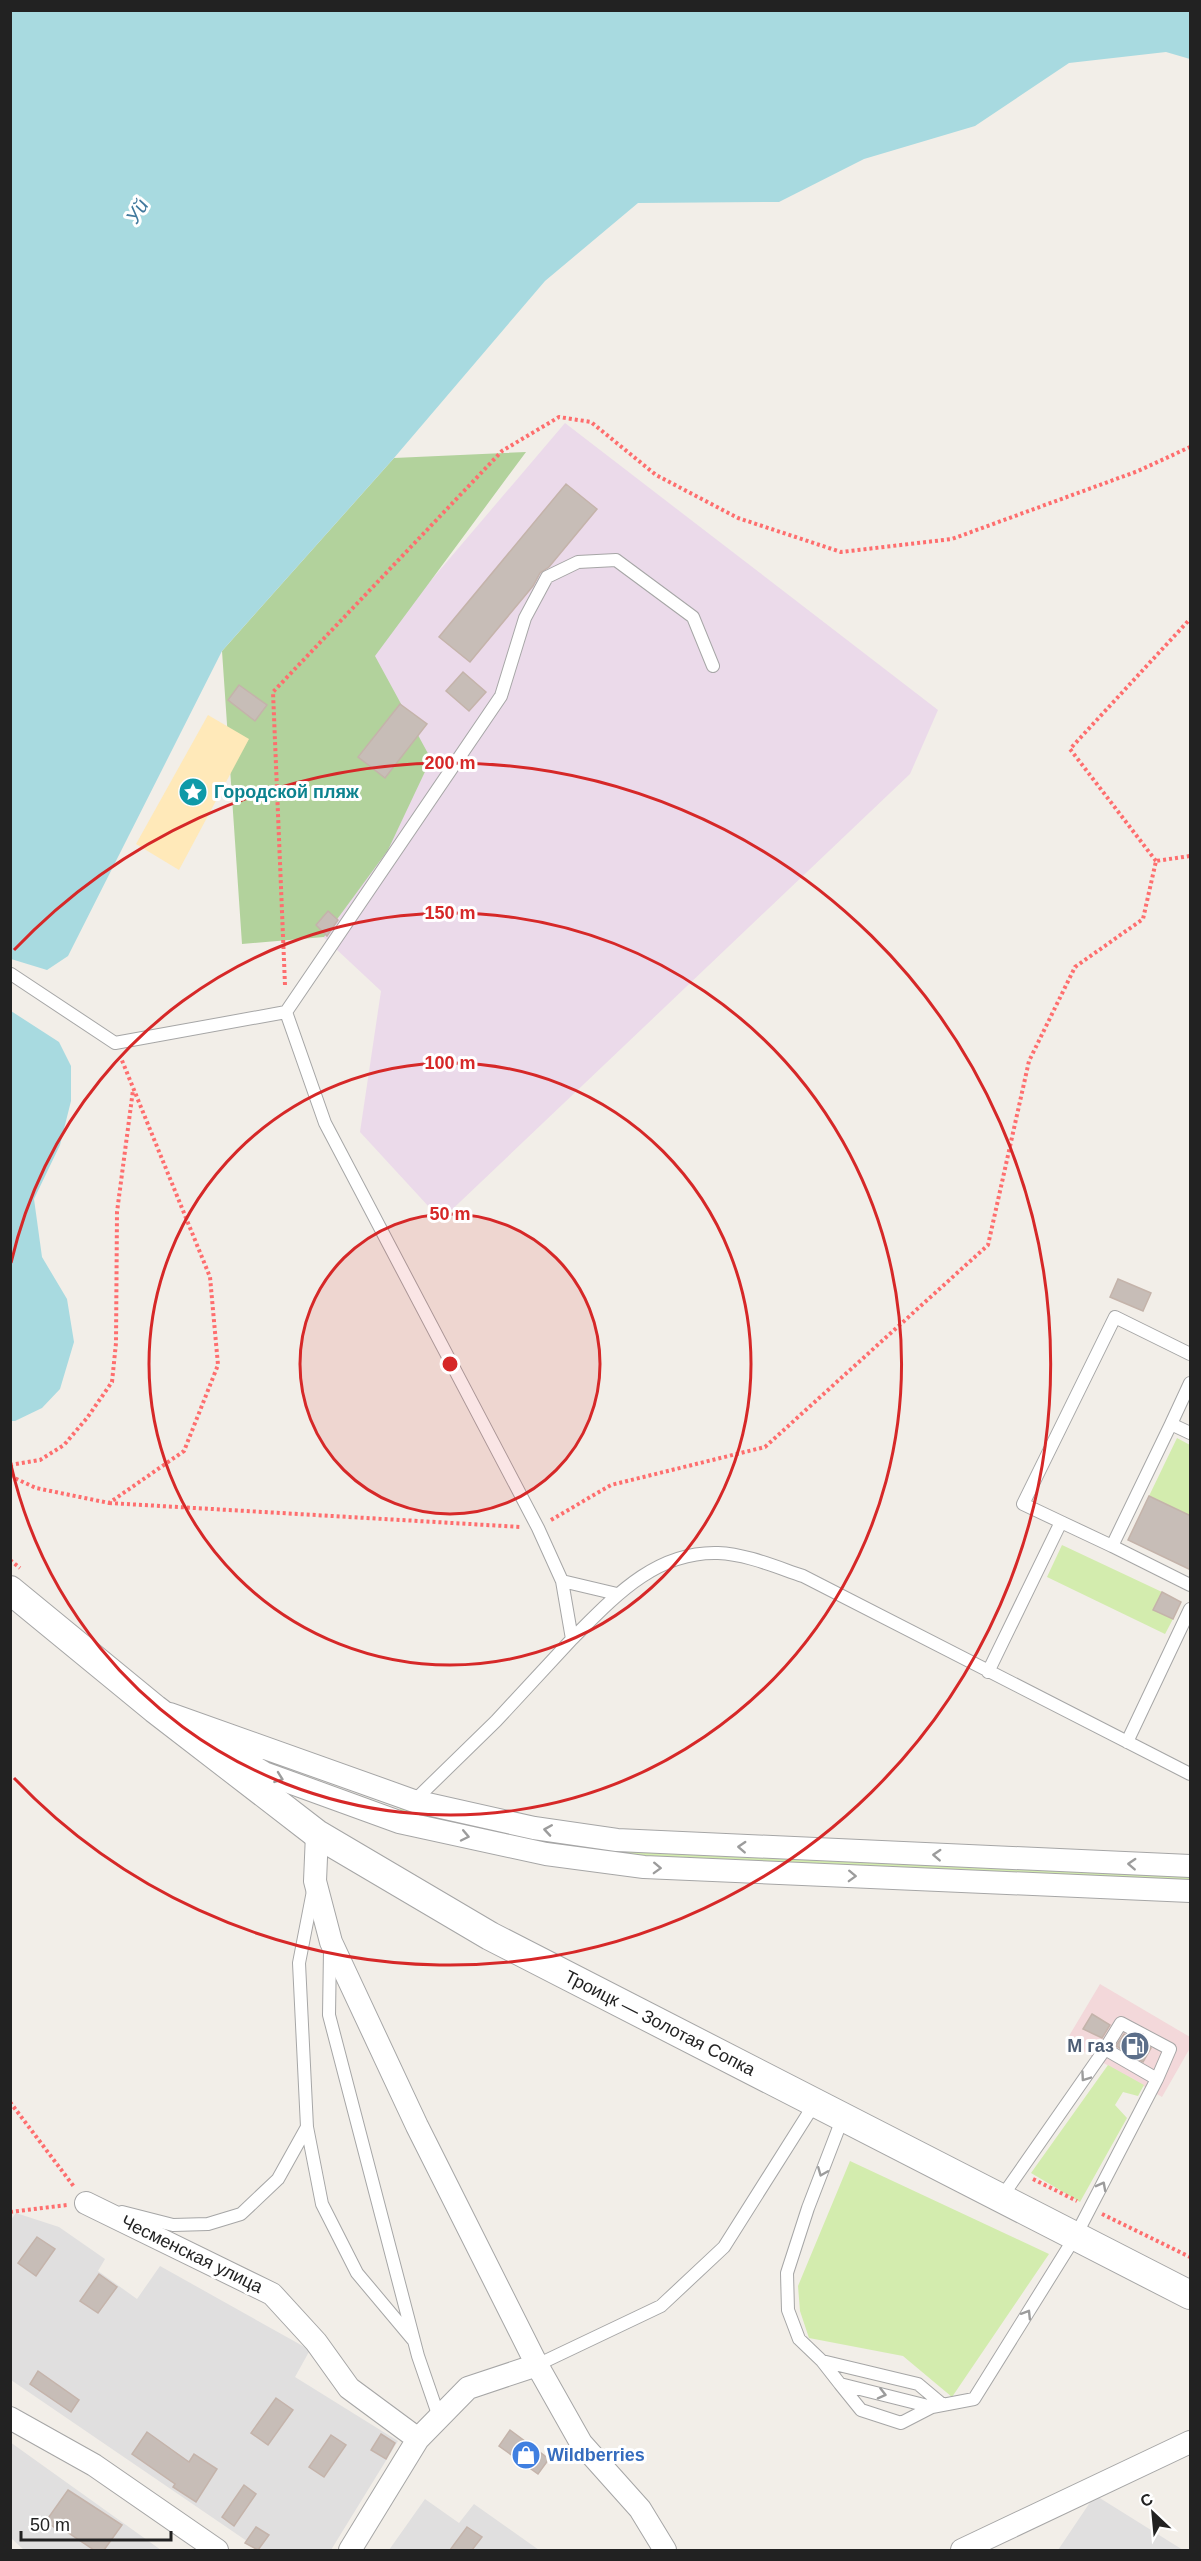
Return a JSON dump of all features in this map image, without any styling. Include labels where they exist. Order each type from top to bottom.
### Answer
[{"type":"street","name":"Троицк — Золотая Сопка","points":[[10,1590],[155,1709],[318,1834],[490,1936],[1191,2295]]},
{"type":"street","points":[[155,1709],[414,1801],[534,1828],[617,1840],[1191,1866]]},
{"type":"street","points":[[155,1709],[264,1773],[399,1822],[546,1854],[644,1867],[1191,1891]]},
{"type":"street","points":[[318,1834],[315,1881],[331,1942],[417,2126],[537,2365],[581,2443],[640,2509],[665,2550]]},
{"type":"street","name":"Чесменская улица","points":[[86,2203],[272,2294],[316,2342],[348,2388],[418,2439]]},
{"type":"street","points":[[350,2550],[418,2439],[468,2388],[537,2365]]},
{"type":"street","points":[[10,2418],[94,2465],[217,2550]]},
{"type":"street","points":[[962,2550],[1191,2442]]},
{"type":"lane","points":[[11,974],[115,1043],[286,1012],[501,696],[525,618],[547,577],[578,562],[616,560],[693,616],[713,666]]},
{"type":"lane","points":[[286,1012],[325,1123],[538,1528],[562,1581],[572,1639]]},
{"type":"lane","points":[[1191,1354],[1115,1317],[1023,1504],[1191,1585]]},
{"type":"lane","points":[[1112,1546],[1191,1383]]},
{"type":"lane","points":[[1171,1424],[1191,1433]]},
{"type":"lane","points":[[988,1671],[1060,1522]]},
{"type":"lane","points":[[414,1801],[496,1721],[572,1639],[617,1594],[640,1575],[683,1556],[719,1553],[749,1559],[803,1576],[1191,1773]]},
{"type":"lane","points":[[562,1581],[617,1594]]},
{"type":"lane","points":[[1127,1742],[1191,1609]]},
{"type":"lane","points":[[315,1881],[300,1962],[307,2127],[322,2204],[357,2273],[414,2341]]},
{"type":"lane","points":[[331,1942],[329,2014],[414,2341],[439,2417]]},
{"type":"lane","points":[[843,2117],[808,2208],[787,2273],[788,2310],[799,2339],[822,2361],[861,2410],[901,2423],[937,2406],[974,2398],[1074,2237],[1158,2079],[1170,2049],[1121,2023],[1001,2198]]},
{"type":"lane","points":[[1105,2049],[1158,2079]]},
{"type":"lane","points":[[537,2365],[661,2306],[724,2247],[815,2103]]},
{"type":"lane","points":[[86,2203],[173,2225],[208,2224],[241,2214],[278,2179],[307,2127]]},
{"type":"lane","points":[[822,2361],[918,2384],[937,2406]]},
{"type":"lane","points":[[840,2384],[937,2406]]},
{"type":"path","points":[[286,1012],[273,692],[502,452],[559,417],[591,422],[656,475],[738,518],[841,552],[952,539],[1138,471],[1191,447]]},
{"type":"path","points":[[10,1476],[36,1488],[109,1503],[538,1528],[611,1485],[765,1447],[988,1245],[1029,1061],[1075,967],[1143,919],[1155,861],[1070,749],[1191,619]]},
{"type":"path","points":[[1155,861],[1191,856]]},
{"type":"path","points":[[109,1503],[184,1451],[218,1365],[210,1277],[115,1043]]},
{"type":"path","points":[[10,1465],[40,1460],[64,1445],[87,1418],[112,1382],[116,1343],[117,1212],[133,1088]]},
{"type":"path","points":[[10,2102],[86,2203]]},
{"type":"path","points":[[10,2211],[86,2203]]},
{"type":"shaded area","points":[[565,423],[938,710],[910,774],[441,1220],[360,1132],[381,991],[259,877],[295,740]]},
{"type":"shaded area","points":[[1100,1984],[1190,2037],[1190,2048],[1162,2097],[1066,2041]]},
{"type":"shaded area","points":[[16,2213],[59,2227],[105,2259],[98,2271],[137,2299],[160,2266],[310,2350],[295,2377],[398,2441],[331,2550],[260,2550],[11,2380],[10,2221]]},
{"type":"shaded area","points":[[10,2442],[161,2550],[24,2550],[11,2538]]},
{"type":"shaded area","points":[[1095,2495],[1183,2550],[1058,2550]]},
{"type":"shaded area","points":[[425,2499],[459,2523],[474,2504],[539,2550],[389,2550]]},
{"type":"green space","points":[[526,452],[375,656],[431,759],[388,850],[324,937],[242,944],[222,651],[394,458]]},
{"type":"green space","points":[[1177,1438],[1190,1445],[1190,1516],[1149,1496]]},
{"type":"green space","points":[[1062,1545],[1162,1592],[1154,1610],[1173,1619],[1165,1634],[1047,1577]]},
{"type":"green space","points":[[401,1807],[501,1828],[1190,1873],[1190,1885],[581,1854],[398,1815]]},
{"type":"green space","points":[[1108,2065],[1144,2085],[1138,2096],[1123,2092],[1115,2105],[1127,2118],[1080,2202],[1031,2173]]},
{"type":"green space","points":[[850,2161],[1049,2254],[952,2397],[903,2356],[809,2338],[800,2311],[798,2286]]},
{"type":"sand","name":"Городской пляж","points":[[208,715],[249,739],[179,870],[136,844]]},
{"type":"water","name":"Уй","points":[[1190,10],[1190,59],[1166,52],[1069,63],[975,126],[864,159],[779,202],[638,203],[545,281],[394,458],[222,651],[68,956],[47,970],[11,959],[11,11]]},
{"type":"water","points":[[11,1011],[59,1042],[71,1066],[71,1101],[60,1145],[34,1199],[42,1257],[67,1299],[74,1342],[60,1389],[42,1408],[15,1421],[10,1421]]},
{"type":"building","points":[[566,484],[597,509],[549,567],[540,573],[533,586],[470,662],[439,637]]},
{"type":"building","points":[[463,672],[486,692],[469,711],[446,691]]},
{"type":"building","points":[[239,685],[267,705],[255,721],[228,700]]},
{"type":"building","points":[[400,704],[427,724],[385,778],[358,757]]},
{"type":"building","points":[[328,911],[338,920],[327,936],[316,925]]},
{"type":"building","points":[[1118,1279],[1151,1293],[1143,1311],[1110,1297]]},
{"type":"building","points":[[1149,1496],[1191,1516],[1191,1570],[1128,1540]]},
{"type":"building","points":[[1162,1592],[1181,1602],[1173,1619],[1153,1610]]},
{"type":"building","points":[[1092,2014],[1110,2025],[1102,2038],[1083,2029]]},
{"type":"building","points":[[1124,2034],[1151,2048],[1143,2062],[1116,2046]]},
{"type":"building","points":[[37,2237],[55,2249],[36,2276],[18,2263]]},
{"type":"building","points":[[99,2274],[117,2287],[98,2313],[80,2301]]},
{"type":"building","points":[[38,2371],[79,2400],[71,2412],[30,2384]]},
{"type":"building","points":[[276,2398],[293,2410],[268,2445],[251,2433]]},
{"type":"building","points":[[510,2430],[549,2459],[538,2474],[499,2446]]},
{"type":"building","points":[[147,2432],[189,2462],[194,2454],[217,2469],[196,2502],[132,2454]]},
{"type":"building","points":[[381,2434],[395,2443],[386,2459],[371,2450]]},
{"type":"building","points":[[331,2435],[346,2445],[324,2477],[309,2467]]},
{"type":"building","points":[[244,2485],[256,2494],[234,2526],[222,2517]]},
{"type":"building","points":[[68,2490],[122,2525],[104,2550],[94,2550],[61,2528],[59,2531],[46,2521]]},
{"type":"building","points":[[256,2527],[269,2535],[258,2550],[245,2543]]},
{"type":"building","points":[[467,2527],[482,2537],[472,2550],[450,2550]]},
{"type":"place","name":"Городской пляж","points":[[193,792]]},
{"type":"place","name":"М газ","points":[[1135,2046]]},
{"type":"place","name":"Wildberries","points":[[526,2455]]}]
